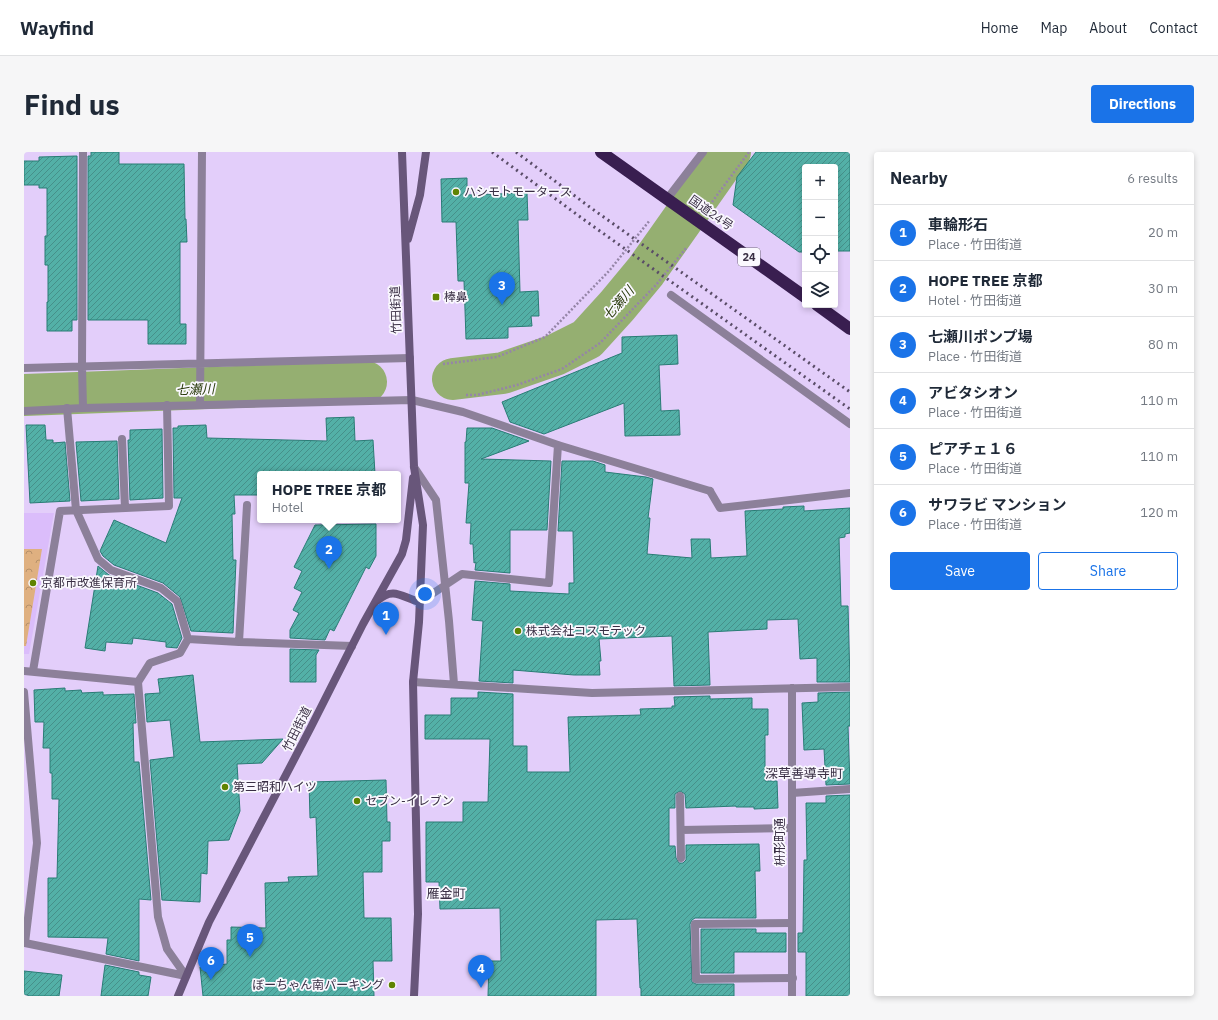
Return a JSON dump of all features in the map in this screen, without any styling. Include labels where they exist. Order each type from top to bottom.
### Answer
[{"type":"highway","name":"国道24号","points":[[601,152],[802,295]]},
{"type":"highway","points":[[821,308],[850,328]]},
{"type":"main road","name":"竹田街道","points":[[402,152],[414,467],[423,525],[419,622],[413,682],[418,914],[414,996]]},
{"type":"main road","points":[[406,246],[420,195],[426,152]]},
{"type":"main road","name":"竹田街道","points":[[178,996],[209,922],[352,646],[402,554],[406,540],[414,467]]},
{"type":"main road","points":[[374,605],[383,596],[392,593],[420,602]]},
{"type":"street","points":[[83,152],[83,408]]},
{"type":"street","points":[[200,405],[202,152]]},
{"type":"street","points":[[671,201],[703,152]]},
{"type":"street","points":[[671,295],[850,424]]},
{"type":"street","points":[[24,368],[410,358]]},
{"type":"street","points":[[24,411],[67,408],[412,400],[463,412],[558,445],[710,491],[720,508],[850,493]]},
{"type":"street","points":[[33,671],[60,512],[169,506],[167,406]]},
{"type":"street","points":[[67,408],[76,510],[98,559],[111,570],[161,588],[177,601],[188,639],[180,653],[150,663],[138,682],[158,917],[167,950],[186,976]]},
{"type":"street","points":[[122,439],[126,508]]},
{"type":"street","points":[[420,602],[462,574],[549,583],[558,445]]},
{"type":"street","points":[[414,467],[436,500],[454,684]]},
{"type":"street","points":[[239,642],[247,505]]},
{"type":"street","points":[[188,639],[352,646]]},
{"type":"street","points":[[24,670],[138,682]]},
{"type":"street","points":[[413,682],[592,693],[850,687]]},
{"type":"street","name":"枡形町通","points":[[792,688],[792,996]]},
{"type":"street","points":[[24,692],[37,843],[24,943],[186,976]]},
{"type":"street","points":[[792,793],[850,789]]},
{"type":"street","points":[[680,796],[680,858]]},
{"type":"street","points":[[680,830],[792,828]]},
{"type":"street","points":[[792,923],[695,924],[696,979],[792,978]]},
{"type":"path","points":[[712,202],[749,152]]},
{"type":"path","points":[[443,364],[497,358],[544,337],[609,271],[650,220]]},
{"type":"path","points":[[464,395],[476,395],[516,385],[562,369],[600,342],[656,285],[687,247]]},
{"type":"shaded area","name":"京都市改進保育所","points":[[24,513],[54,513],[29,654],[24,654]]},
{"type":"green space","points":[[24,549],[42,549],[26,646],[24,646]]},
{"type":"building","points":[[91,152],[119,152],[119,164],[184,164],[187,242],[180,242],[180,324],[186,324],[186,344],[148,344],[148,320],[88,320],[88,156],[91,156]]},
{"type":"building","points":[[756,152],[850,152],[850,251],[838,251],[838,164],[802,164],[802,252],[799,252],[733,205],[737,177]]},
{"type":"building","points":[[77,156],[77,320],[72,320],[72,331],[47,331],[48,265],[45,265],[45,236],[47,236],[47,188],[39,188],[39,185],[24,185],[24,161],[39,161],[39,157]]},
{"type":"building","points":[[467,178],[467,195],[527,193],[528,220],[518,220],[520,292],[538,291],[539,316],[531,316],[532,326],[508,327],[508,338],[466,339],[464,281],[458,281],[456,222],[442,222],[441,179]]},
{"type":"building","points":[[677,335],[678,364],[659,365],[661,411],[679,410],[680,435],[625,436],[624,403],[544,434],[510,422],[502,402],[622,353],[622,337]]},
{"type":"building","points":[[354,417],[355,441],[373,440],[375,471],[257,471],[257,495],[234,495],[235,514],[232,514],[233,560],[236,560],[233,633],[191,631],[180,597],[163,583],[114,565],[103,556],[100,551],[114,520],[166,543],[182,498],[174,498],[173,428],[178,428],[178,426],[206,425],[207,438],[327,441],[326,418]]},
{"type":"building","points":[[26,425],[45,425],[46,440],[53,440],[53,443],[65,442],[70,501],[30,503]]},
{"type":"building","points":[[467,428],[492,428],[529,441],[481,459],[551,461],[547,530],[510,530],[510,573],[475,570],[476,562],[474,563],[473,544],[470,544],[471,523],[466,523],[469,483],[465,483],[465,442]]},
{"type":"building","points":[[162,429],[163,498],[130,500],[128,440],[130,440],[130,430]]},
{"type":"building","points":[[117,441],[119,499],[81,501],[76,442]]},
{"type":"building","points":[[562,461],[593,461],[605,465],[605,472],[653,479],[648,518],[650,518],[647,554],[692,558],[691,539],[710,539],[711,558],[747,556],[745,511],[783,509],[783,507],[804,506],[804,511],[850,508],[850,533],[845,534],[845,537],[839,538],[841,606],[848,606],[850,682],[817,682],[817,658],[800,659],[798,619],[767,620],[767,629],[708,632],[710,685],[674,686],[672,636],[599,639],[601,661],[599,661],[600,675],[574,675],[513,670],[513,683],[479,681],[483,621],[472,620],[475,581],[510,584],[510,591],[569,594],[569,583],[574,583],[573,531],[558,531]]},
{"type":"building","points":[[376,524],[376,556],[369,569],[366,567],[334,631],[330,629],[325,640],[290,638],[290,630],[299,613],[293,610],[302,592],[294,588],[302,571],[294,567],[315,525]]},
{"type":"building","points":[[98,566],[109,575],[158,593],[172,604],[182,638],[177,648],[166,647],[166,642],[133,638],[132,644],[106,642],[105,651],[85,648]]},
{"type":"building","points":[[290,649],[319,650],[316,655],[316,682],[290,682]]},
{"type":"building","points":[[193,675],[200,742],[283,739],[262,763],[237,764],[240,811],[229,840],[208,841],[207,874],[201,873],[200,902],[162,900],[150,760],[174,757],[170,720],[147,722],[145,694],[160,693],[158,679]]},
{"type":"building","points":[[65,688],[65,691],[81,690],[82,693],[103,692],[103,695],[134,694],[136,723],[133,723],[134,762],[139,762],[151,900],[139,899],[139,961],[106,954],[108,938],[48,937],[48,878],[57,878],[59,799],[52,799],[50,748],[43,748],[44,722],[35,722],[34,690]]},
{"type":"building","points":[[478,692],[513,694],[513,746],[527,746],[527,772],[570,772],[568,717],[641,715],[640,709],[672,708],[672,706],[675,706],[674,697],[710,696],[710,699],[752,698],[752,709],[768,709],[768,735],[765,735],[765,781],[777,781],[778,808],[754,809],[754,807],[736,806],[686,808],[685,794],[680,791],[675,794],[675,808],[669,808],[669,846],[675,846],[676,858],[679,863],[683,863],[686,860],[686,845],[759,844],[760,871],[755,871],[756,918],[695,918],[690,924],[692,982],[696,984],[734,984],[734,996],[641,996],[637,919],[596,920],[596,996],[488,996],[489,961],[501,961],[500,908],[440,909],[439,882],[426,882],[426,822],[463,822],[463,802],[488,802],[490,739],[425,739],[425,715],[451,715],[451,698],[478,698]]},
{"type":"building","points":[[850,692],[850,726],[848,726],[850,784],[826,785],[824,749],[804,750],[802,703],[818,702],[818,693]]},
{"type":"building","points":[[386,780],[387,822],[390,822],[390,841],[382,841],[382,872],[363,872],[364,918],[391,918],[392,961],[373,961],[374,996],[203,996],[200,967],[227,964],[227,940],[231,940],[231,927],[266,928],[265,883],[289,882],[288,877],[318,876],[316,817],[310,818],[309,782]]},
{"type":"building","points":[[850,795],[850,996],[806,996],[806,952],[798,952],[798,933],[803,933],[804,860],[807,860],[806,803],[826,803],[826,796]]},
{"type":"building","points":[[701,929],[756,929],[756,933],[786,933],[786,952],[734,952],[734,973],[701,973]]},
{"type":"building","points":[[105,965],[139,972],[139,975],[151,977],[148,996],[101,996]]},
{"type":"building","points":[[24,971],[62,975],[59,996],[24,995]]},
{"type":"waterway","name":"七瀬川","points":[[453,379],[503,373],[555,355],[587,339],[646,271],[730,152]]},
{"type":"waterway","name":"七瀬川","points":[[24,395],[366,382]]},
{"type":"railway","points":[[492,152],[583,219],[850,409]]},
{"type":"railway","points":[[516,152],[591,208],[850,392]]},
{"type":"place","name":"ハシモトモータース","points":[[456,192]]},
{"type":"place","name":"棒鼻","points":[[436,297]]},
{"type":"place","name":"七瀬川ポンプ場","points":[[502,305]]},
{"type":"place","name":"HOPE TREE 京都","points":[[329,569]]},
{"type":"place","name":"京都市改進保育所","points":[[33,583]]},
{"type":"place","name":"株式会社コスモテック","points":[[518,631]]},
{"type":"place","name":"車輪形石","points":[[386,635]]},
{"type":"place","name":"第三昭和ハイツ","points":[[225,787]]},
{"type":"place","name":"セブン-イレブン","points":[[357,801]]},
{"type":"place","name":"ピアチェ１６","points":[[250,957]]},
{"type":"place","name":"サワラビ マンション","points":[[211,980]]},
{"type":"place","name":"ぼーちゃん南パーキング","points":[[392,985]]},
{"type":"place","name":"アビタシオン","points":[[481,988]]},
{"type":"district","name":"深草善導寺町","points":[[804,773]]},
{"type":"district","name":"雁金町","points":[[446,893]]}]
